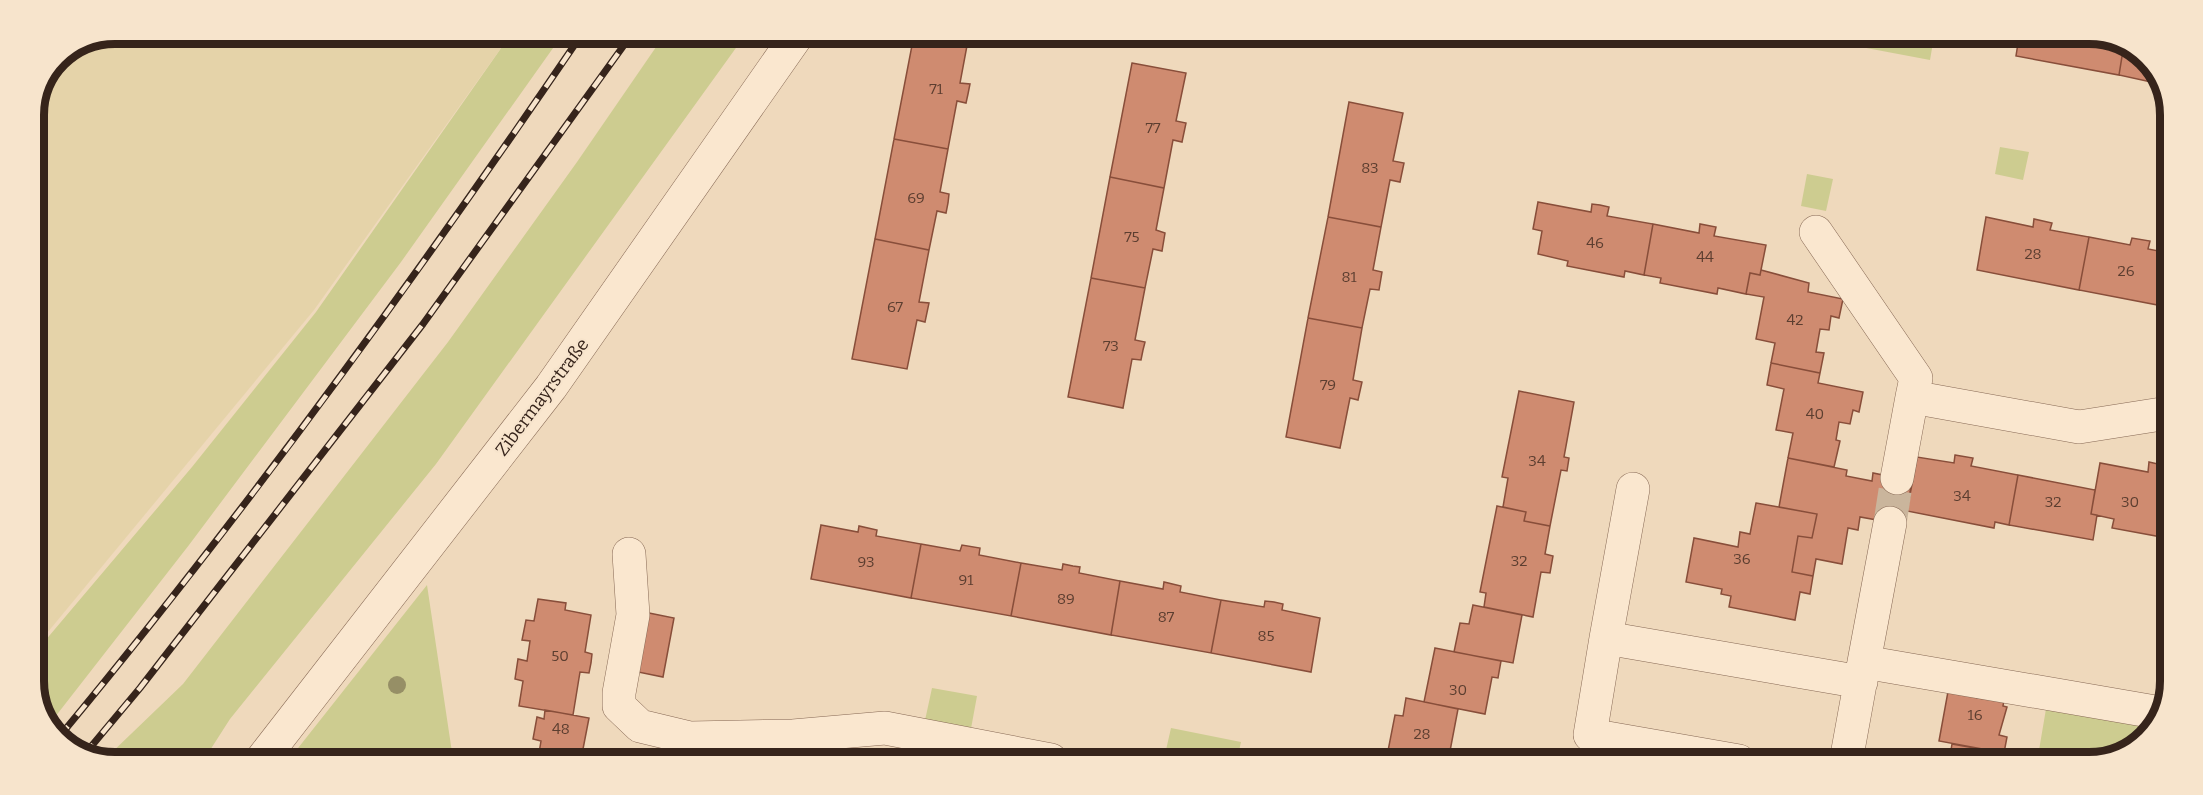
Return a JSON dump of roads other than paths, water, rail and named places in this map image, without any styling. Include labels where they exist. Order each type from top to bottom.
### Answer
[{"type":"street","name":"Zibermayrstraße","points":[[267,752],[551,387],[791,44]]},
{"type":"street","points":[[1816,232],[1916,378],[1897,478]]},
{"type":"street","points":[[1912,397],[2079,427],[2160,414]]},
{"type":"street","points":[[1633,489],[1587,748],[1634,752]]},
{"type":"street","points":[[1848,752],[1890,523]]},
{"type":"street","points":[[629,554],[633,615],[619,693],[619,706],[640,726],[690,738],[793,736],[885,728],[1010,752]]},
{"type":"street","points":[[1606,638],[2152,712]]},
{"type":"tunnel","points":[[1890,523],[1897,478]]},
{"type":"railway","points":[[64,731],[197,566],[329,391],[394,303],[575,44]]},
{"type":"railway","points":[[90,747],[140,688],[423,324],[625,44]]}]
